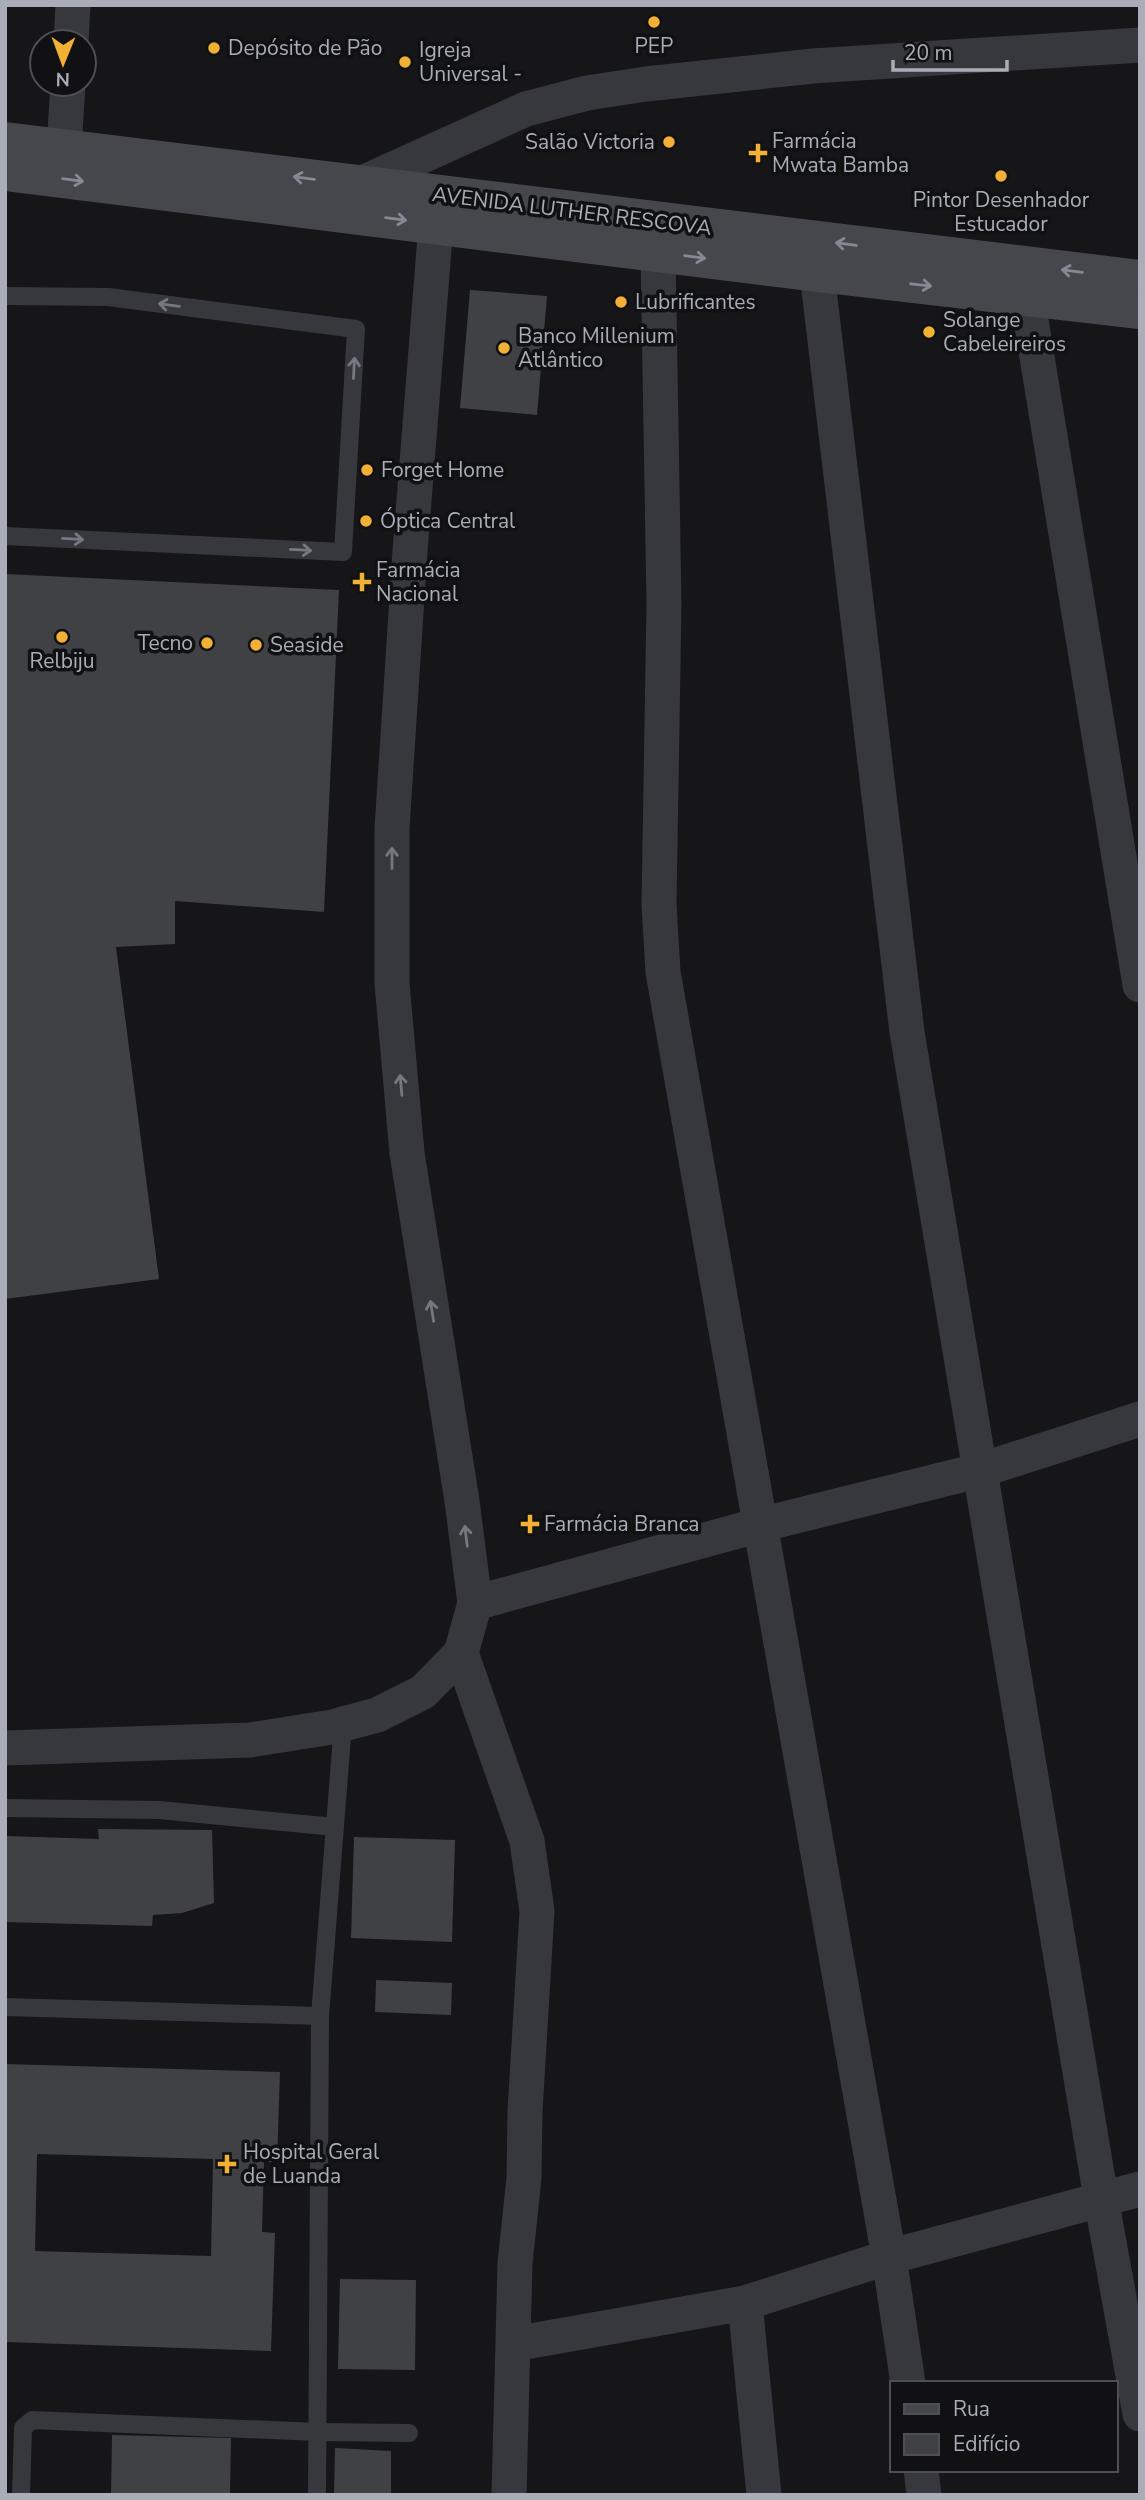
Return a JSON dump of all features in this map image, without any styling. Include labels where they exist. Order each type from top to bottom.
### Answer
[{"type":"main road","name":"AVENIDA LUTHER RESCOVA","points":[[5,141],[1140,279]]},
{"type":"main road","name":"AVENIDA LUTHER RESCOVA","points":[[5,172],[817,273],[1140,310]]},
{"type":"street","points":[[72,28],[73,5]]},
{"type":"street","points":[[358,185],[526,109],[587,93],[813,66],[1140,45]]},
{"type":"street","points":[[64,148],[67,98]]},
{"type":"street","points":[[5,1748],[250,1740],[343,1724],[377,1715],[423,1692],[461,1653],[475,1603],[462,1501],[407,1153],[392,983],[392,828],[410,551],[436,224]]},
{"type":"street","points":[[658,252],[664,604],[659,904],[663,972],[889,2257],[908,2381]]},
{"type":"street","points":[[817,273],[907,1032],[1101,2198],[1140,2414]]},
{"type":"street","points":[[1027,296],[1140,985]]},
{"type":"street","points":[[475,1603],[760,1525],[981,1470],[1140,1419]]},
{"type":"street","points":[[461,1653],[527,1841],[537,1911],[525,2111],[524,2178],[515,2263],[509,2495]]},
{"type":"street","points":[[514,2344],[746,2303],[889,2257],[1140,2189]]},
{"type":"street","points":[[746,2303],[764,2495]]},
{"type":"street","points":[[921,2472],[924,2495]]},
{"type":"lane","points":[[5,296],[108,297],[356,329],[343,552],[5,536]]},
{"type":"lane","points":[[317,2495],[320,2016],[343,1724]]},
{"type":"lane","points":[[5,1808],[159,1810],[335,1827]]},
{"type":"lane","points":[[5,2007],[320,2016]]},
{"type":"lane","points":[[21,2495],[23,2428],[32,2420],[318,2432],[409,2433]]},
{"type":"building","name":"Banco Millenium Atlântico","points":[[470,290],[547,296],[537,415],[460,408]]},
{"type":"building","points":[[5,574],[339,590],[324,912],[175,901],[175,944],[116,947],[159,1279],[5,1299]]},
{"type":"building","points":[[98,1829],[212,1830],[214,1903],[182,1913],[153,1915],[152,1926],[5,1922],[5,1836],[99,1839]]},
{"type":"building","points":[[354,1837],[455,1840],[452,1942],[351,1938]]},
{"type":"building","points":[[376,1980],[452,1983],[451,2015],[375,2012]]},
{"type":"building","points":[[5,2064],[280,2072],[277,2162],[264,2162],[262,2232],[275,2233],[271,2351],[5,2342]],"holes":[[[37,2154],[213,2159],[211,2256],[35,2251]]]},
{"type":"building","points":[[340,2279],[416,2280],[415,2370],[338,2369]]},
{"type":"building","points":[[112,2435],[231,2438],[230,2495],[111,2495]]},
{"type":"building","points":[[335,2448],[391,2451],[391,2495],[334,2495]]},
{"type":"place","name":"PEP","points":[[654,22]]},
{"type":"place","name":"Depósito de Pão","points":[[214,48]]},
{"type":"place","name":"Igreja Universal -","points":[[405,62]]},
{"type":"place","name":"Salão Victoria","points":[[669,142]]},
{"type":"place","name":"Farmácia Mwata Bamba","points":[[758,153]]},
{"type":"place","name":"Pintor Desenhador Estucador","points":[[1001,176]]},
{"type":"place","name":"Lubrificantes","points":[[621,302]]},
{"type":"place","name":"Solange Cabeleireiros","points":[[929,332]]},
{"type":"place","name":"Banco Millenium Atlântico","points":[[504,348]]},
{"type":"place","name":"Forget Home","points":[[367,470]]},
{"type":"place","name":"Óptica Central","points":[[366,521]]},
{"type":"place","name":"Farmácia Nacional","points":[[362,582]]},
{"type":"place","name":"Relbiju","points":[[62,637]]},
{"type":"place","name":"Tecno","points":[[207,643]]},
{"type":"place","name":"Seaside","points":[[256,645]]},
{"type":"place","name":"Farmácia Branca","points":[[530,1524]]},
{"type":"place","name":"Hospital Geral de Luanda","points":[[227,2164]]}]
